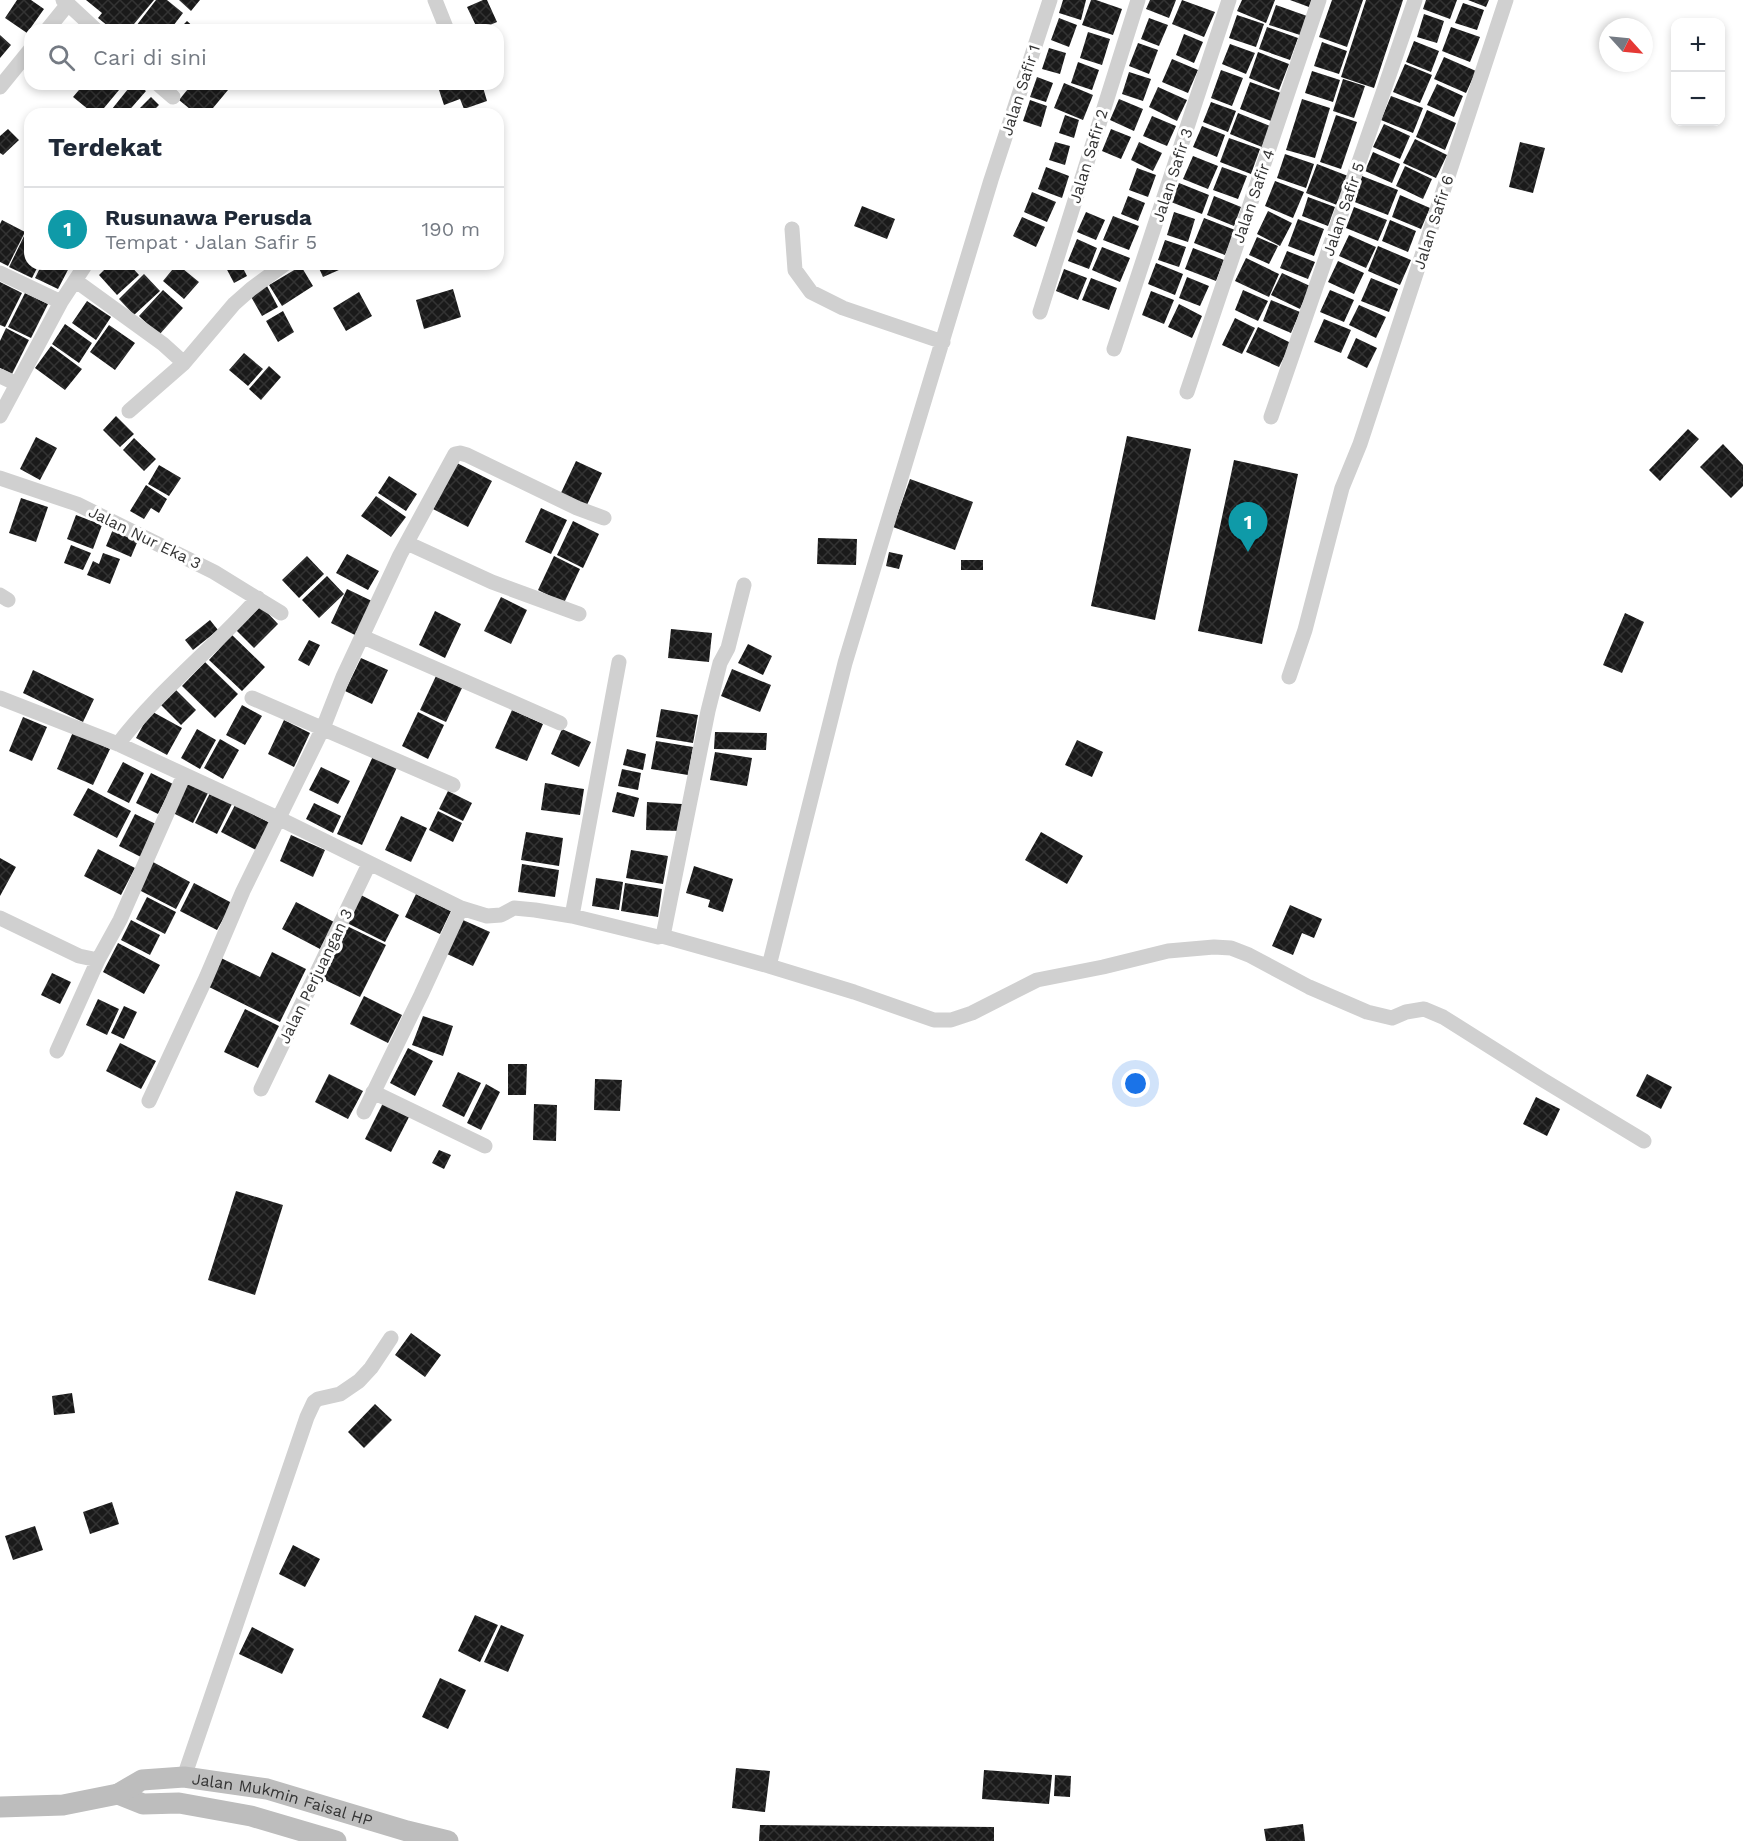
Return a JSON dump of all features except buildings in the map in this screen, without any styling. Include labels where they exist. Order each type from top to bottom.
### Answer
[{"type":"street","points":[[435,0],[445,24]]},
{"type":"street","name":"Jalan Safir 1","points":[[769,966],[845,663],[991,180],[1050,0]]},
{"type":"street","name":"Jalan Safir 2","points":[[1040,312],[1138,0]]},
{"type":"street","name":"Jalan Safir 3","points":[[1114,349],[1229,0]]},
{"type":"street","name":"Jalan Safir 4","points":[[1187,392],[1319,0]]},
{"type":"street","name":"Jalan Safir 5","points":[[1271,417],[1415,0]]},
{"type":"street","name":"Jalan Safir 6","points":[[1290,677],[1305,630],[1342,488],[1360,444],[1506,0]]},
{"type":"street","points":[[51,24],[66,2],[90,24]]},
{"type":"street","points":[[0,87],[24,57]]},
{"type":"street","points":[[165,90],[173,97]]},
{"type":"street","points":[[792,229],[795,270],[811,291],[843,308],[943,342]]},
{"type":"street","points":[[0,416],[61,302],[82,270]]},
{"type":"street","points":[[129,411],[184,363],[234,304],[277,270]]},
{"type":"street","points":[[0,273],[61,302]]},
{"type":"street","points":[[76,281],[163,344],[184,363]]},
{"type":"street","points":[[0,376],[17,384]]},
{"type":"street","points":[[149,1101],[243,891],[323,728],[343,677],[400,555],[455,454],[460,453],[577,508],[604,518]]},
{"type":"street","name":"Jalan Nur Eka 3","points":[[0,478],[77,504],[175,551],[281,613]]},
{"type":"street","points":[[407,543],[492,582],[579,614]]},
{"type":"street","points":[[662,936],[708,711],[720,663],[728,648],[744,585]]},
{"type":"street","points":[[118,744],[146,709],[224,635],[258,598]]},
{"type":"street","points":[[363,637],[560,723]]},
{"type":"street","points":[[572,916],[620,662]]},
{"type":"street","points":[[0,698],[118,744],[461,908],[487,916],[501,915],[514,908],[572,916],[658,937],[662,936],[854,992],[934,1020],[951,1020],[972,1013],[1037,980],[1103,968],[1168,951],[1214,947],[1231,948],[1309,987],[1367,1012],[1392,1018],[1406,1012],[1424,1009],[1443,1017],[1644,1141]]},
{"type":"street","points":[[252,698],[453,785]]},
{"type":"street","points":[[57,1051],[98,960],[120,920],[184,775]]},
{"type":"street","name":"Jalan Perjuangan 3","points":[[261,1089],[369,864]]},
{"type":"street","points":[[364,1112],[422,995],[461,908]]},
{"type":"street","points":[[0,918],[79,956],[98,960]]},
{"type":"street","points":[[373,1092],[485,1146]]},
{"type":"street","points":[[184,1777],[314,1402],[340,1394],[359,1381],[371,1368],[391,1338]]},
{"type":"street","name":"Jalan Mukmin Faisal HP","points":[[0,1807],[63,1805],[118,1794],[142,1780],[184,1777],[267,1789],[448,1841]]},
{"type":"street","name":"Jalan Mukmin Faisal HP","points":[[118,1794],[143,1804],[179,1803],[243,1814],[336,1841]]},
{"type":"place","name":"Rusunawa Perusda","points":[[1248,552]]}]
